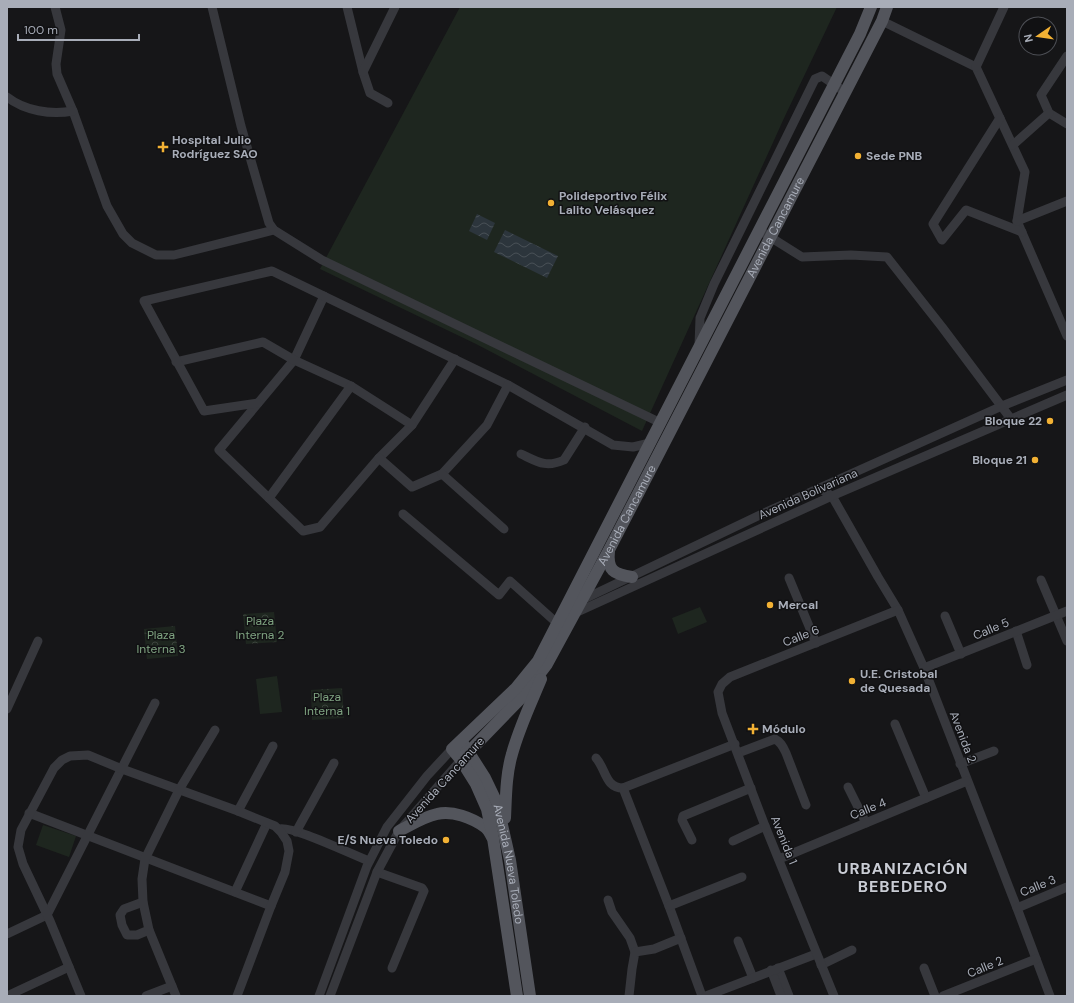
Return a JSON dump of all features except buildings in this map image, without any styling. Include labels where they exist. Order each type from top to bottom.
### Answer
[{"type":"main road","name":"Avenida Cancamure","points":[[456,745],[516,688],[538,661],[565,616],[650,443],[860,34],[871,7]]},
{"type":"main road","name":"Avenida Cancamure","points":[[465,756],[496,725],[547,664],[565,616],[582,600],[609,550],[882,21],[887,7]]},
{"type":"main road","points":[[609,550],[609,566],[612,571],[632,577]]},
{"type":"main road","points":[[504,829],[508,777],[512,755],[521,728],[547,664]]},
{"type":"main road","name":"Avenida Nueva Toledo","points":[[456,745],[485,778],[497,803],[510,860],[530,996]]},
{"type":"main road","name":"Avenida Nueva Toledo","points":[[465,756],[487,809],[494,838],[517,996]]},
{"type":"main road","points":[[399,831],[424,818],[438,813],[461,816],[473,820],[486,828],[494,838]]},
{"type":"street","points":[[55,7],[61,30],[56,64],[57,74],[74,111],[107,206],[123,234],[132,243],[156,255],[174,255],[274,230]]},
{"type":"street","points":[[212,7],[241,126],[266,216],[274,230],[322,260],[661,423]]},
{"type":"street","points":[[347,7],[363,72],[370,93],[388,103]]},
{"type":"street","points":[[363,72],[395,7]]},
{"type":"street","points":[[976,67],[1004,7]]},
{"type":"street","points":[[882,21],[976,67],[1025,172],[1017,221],[1067,336]]},
{"type":"street","points":[[1067,56],[1064,67],[1041,95],[1049,113],[1067,124]]},
{"type":"street","points":[[699,349],[700,318],[714,284],[815,79],[822,76],[845,92]]},
{"type":"street","points":[[7,96],[16,103],[36,111],[61,113],[74,111]]},
{"type":"street","points":[[1013,145],[1049,113]]},
{"type":"street","points":[[1000,118],[933,224],[942,240],[966,210],[1022,232]]},
{"type":"street","points":[[1017,221],[1067,201]]},
{"type":"street","points":[[759,230],[802,257],[851,255],[887,257],[1011,419]]},
{"type":"street","points":[[258,403],[204,411],[144,302],[272,271],[508,385],[585,427],[613,445],[633,446],[650,443]]},
{"type":"street","points":[[324,296],[294,360],[219,450],[303,531],[320,527],[380,458],[412,425],[455,359]]},
{"type":"street","points":[[176,362],[263,342],[294,360],[351,386],[412,425]]},
{"type":"street","points":[[686,374],[696,381]]},
{"type":"street","name":"Avenida Bolivariana","points":[[582,600],[819,488],[1002,406],[1067,380]]},
{"type":"street","points":[[380,458],[412,487],[442,474],[487,425],[508,385]]},
{"type":"street","points":[[269,498],[351,386]]},
{"type":"street","name":"Avenida Bolivariana","points":[[565,616],[832,496],[1067,395]]},
{"type":"street","points":[[521,454],[543,464],[550,464],[564,460],[585,427]]},
{"type":"street","points":[[442,474],[504,529]]},
{"type":"street","points":[[819,488],[832,496],[835,481]]},
{"type":"street","name":"Avenida 2","points":[[832,496],[898,610],[924,668],[1050,996]]},
{"type":"street","points":[[402,514],[499,595],[510,581],[565,616]]},
{"type":"street","points":[[790,578],[816,643]]},
{"type":"street","points":[[1041,580],[1067,641]]},
{"type":"street","name":"Calle 6","points":[[718,692],[722,684],[730,678],[898,610]]},
{"type":"street","name":"Calle 5","points":[[924,668],[1067,611]]},
{"type":"street","points":[[945,616],[961,654]]},
{"type":"street","points":[[1016,631],[1027,665]]},
{"type":"street","points":[[7,708],[38,641]]},
{"type":"street","name":"Avenida 1","points":[[718,692],[722,713],[765,826],[834,996]]},
{"type":"street","points":[[7,934],[48,915],[155,703]]},
{"type":"street","points":[[896,724],[926,798]]},
{"type":"street","points":[[176,996],[149,930],[143,902],[142,879],[146,859],[179,790],[215,730]]},
{"type":"street","points":[[738,753],[775,739],[778,741],[783,746],[806,805]]},
{"type":"street","points":[[596,758],[602,764],[606,778],[609,782],[616,787],[623,788],[735,744]]},
{"type":"street","name":"Avenida Cancamure","points":[[319,996],[369,861],[386,827],[427,776],[456,745]]},
{"type":"street","points":[[238,811],[273,746]]},
{"type":"street","points":[[960,764],[994,751]]},
{"type":"street","points":[[81,996],[48,915],[23,864],[18,847],[20,830],[54,768],[62,760],[70,756],[88,755],[122,770],[238,811],[267,823],[279,829],[287,841],[289,851],[285,872],[270,906],[237,996]]},
{"type":"street","name":"Avenida Cancamure","points":[[330,996],[377,872],[399,831],[465,756]]},
{"type":"street","points":[[296,832],[334,762]]},
{"type":"street","name":"Calle 4","points":[[779,859],[967,781]]},
{"type":"street","points":[[848,787],[866,823]]},
{"type":"street","points":[[623,788],[702,996]]},
{"type":"street","points":[[692,840],[682,820],[683,816],[751,788]]},
{"type":"street","points":[[29,813],[270,906]]},
{"type":"street","points":[[235,892],[267,823]]},
{"type":"street","points":[[733,841],[765,826]]},
{"type":"street","points":[[279,829],[284,828],[312,837],[369,861]]},
{"type":"street","points":[[377,872],[422,888],[424,891],[392,968]]},
{"type":"street","points":[[669,906],[742,877]]},
{"type":"street","name":"Calle 3","points":[[1017,908],[1067,887]]},
{"type":"street","points":[[608,900],[612,912],[630,938],[635,952],[629,996]]},
{"type":"street","points":[[143,902],[124,909],[120,915],[122,925],[127,935],[137,935],[149,930]]},
{"type":"street","points":[[635,952],[654,949],[681,938]]},
{"type":"street","points":[[738,941],[753,978]]},
{"type":"street","points":[[821,965],[852,950]]},
{"type":"street","points":[[706,996],[816,954]]},
{"type":"street","name":"Calle 2","points":[[943,996],[1036,960]]},
{"type":"street","points":[[7,996],[69,967]]},
{"type":"street","points":[[924,968],[935,996]]},
{"type":"street","points":[[775,969],[781,996]]},
{"type":"street","points":[[775,969],[789,996]]},
{"type":"street","points":[[146,996],[172,986]]},
{"type":"green space","name":"Polideportivo Félix Lalito Velásquez","points":[[460,7],[837,7],[785,116],[642,431],[476,344],[320,269]]},
{"type":"green space","points":[[700,607],[707,622],[678,634],[672,618]]},
{"type":"green space","name":"Plaza Interna 2","points":[[274,612],[277,642],[246,644],[243,614]]},
{"type":"green space","name":"Plaza Interna 3","points":[[175,626],[178,656],[147,659],[144,629]]},
{"type":"green space","points":[[277,676],[282,712],[260,714],[256,679]]},
{"type":"green space","name":"Plaza Interna 1","points":[[342,688],[344,718],[312,720],[311,690]]},
{"type":"green space","points":[[43,825],[76,836],[69,857],[36,845]]},
{"type":"water","points":[[477,214],[495,223],[487,240],[469,231]]},
{"type":"water","points":[[505,230],[558,256],[547,278],[494,252]]},
{"type":"place","name":"Hospital Julio Rodríguez SAO","points":[[163,147]]},
{"type":"place","name":"Sede PNB","points":[[858,156]]},
{"type":"place","name":"Polideportivo Félix Lalito Velásquez","points":[[551,203]]},
{"type":"place","name":"Bloque 22","points":[[1050,421]]},
{"type":"place","name":"Bloque 21","points":[[1035,460]]},
{"type":"place","name":"Mercal","points":[[770,605]]},
{"type":"place","name":"U.E. Cristobal de Quesada","points":[[852,681]]},
{"type":"place","name":"Módulo","points":[[753,729]]},
{"type":"place","name":"E/S Nueva Toledo","points":[[446,840]]},
{"type":"district","name":"URBANIZACIÓN BEBEDERO","points":[[903,877]]}]
